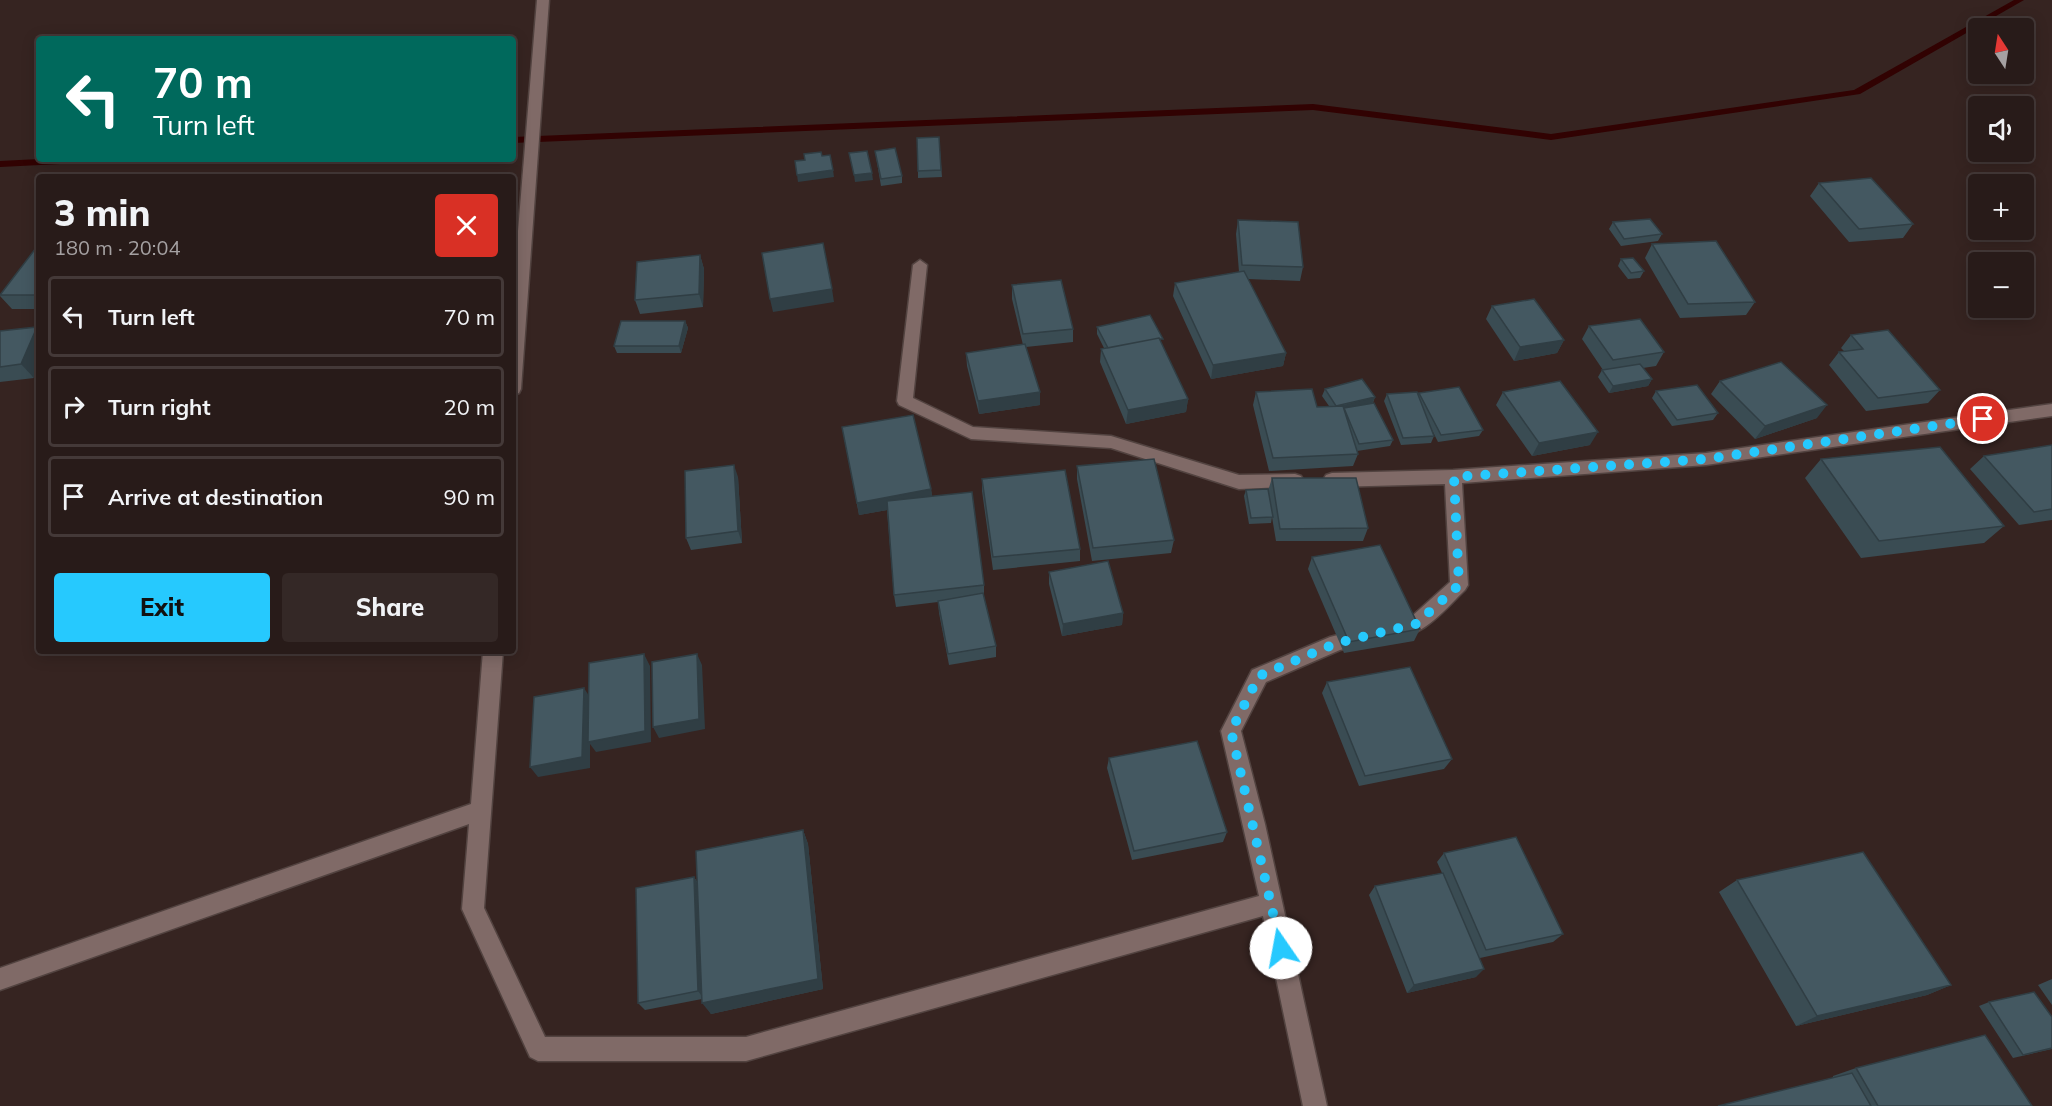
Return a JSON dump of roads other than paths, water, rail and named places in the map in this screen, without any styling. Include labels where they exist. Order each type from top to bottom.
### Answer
[{"type":"street","points":[[516,350],[543,0]]},
{"type":"street","points":[[920,265],[905,401],[971,433],[1112,442],[1239,482],[1454,477],[1706,459],[2052,410]]},
{"type":"street","points":[[1315,1106],[1231,731],[1259,676],[1337,643],[1416,624],[1459,585],[1454,477]]},
{"type":"street","points":[[493,654],[473,909],[538,1049],[746,1049],[1271,903]]},
{"type":"street","points":[[0,979],[481,810]]},
{"type":"waterway","points":[[516,140],[1313,107],[1551,137],[1857,92],[2020,0]]},
{"type":"waterway","points":[[0,164],[40,162]]}]
